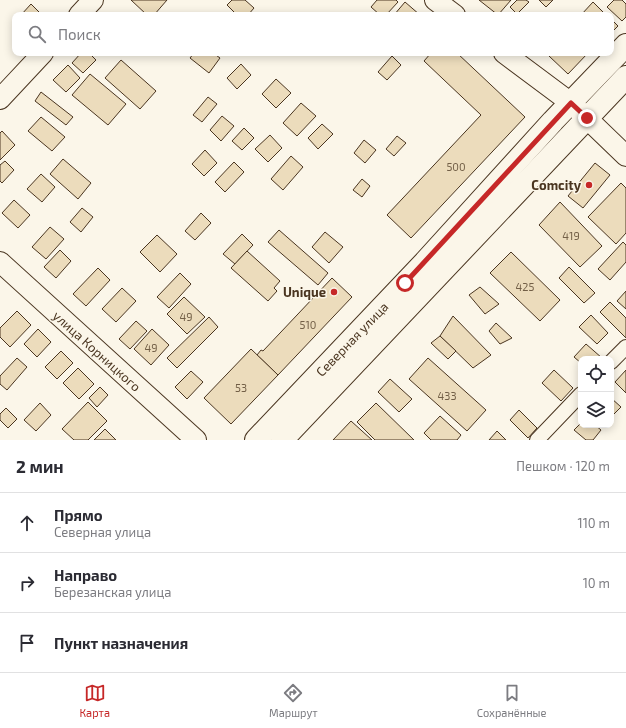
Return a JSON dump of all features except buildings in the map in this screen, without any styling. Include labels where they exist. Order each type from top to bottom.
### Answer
[{"type":"main road","name":"Северная улица","points":[[256,440],[425,262],[626,45]]},
{"type":"main road","name":"Северная улица","points":[[282,440],[626,77]]},
{"type":"street","points":[[82,12],[93,0]]},
{"type":"street","points":[[435,0],[450,12]]},
{"type":"street","points":[[0,99],[40,56]]},
{"type":"street","points":[[508,56],[571,103],[626,156]]},
{"type":"street","name":"улица Корницкого","points":[[0,262],[196,440]]},
{"type":"street","points":[[614,359],[626,347]]},
{"type":"street","points":[[537,440],[578,397]]},
{"type":"place","name":"Comcity","points":[[589,185]]},
{"type":"place","name":"Unique","points":[[334,292]]},
{"type":"route","points":[[405,283],[571,103],[587,118]]}]
